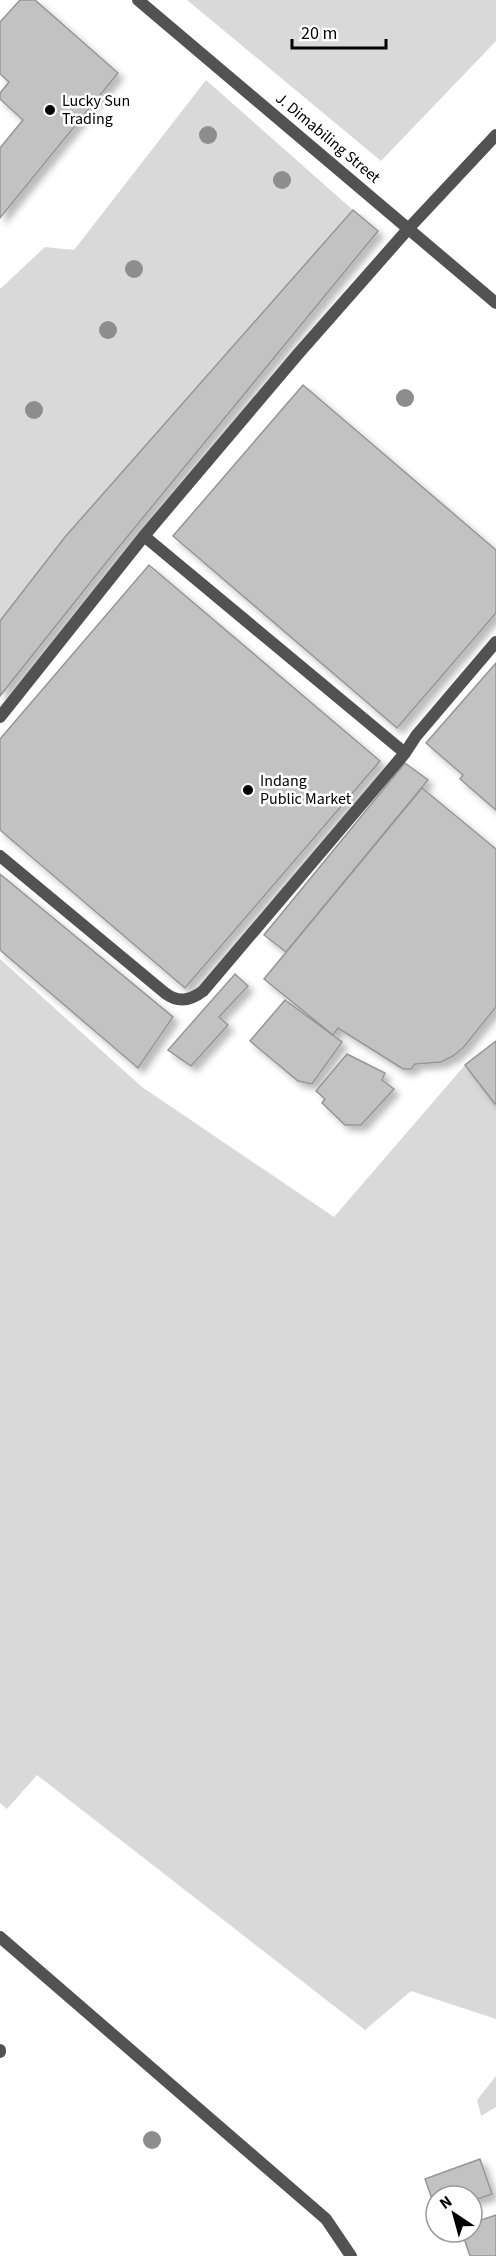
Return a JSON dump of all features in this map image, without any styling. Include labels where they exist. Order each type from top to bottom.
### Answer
[{"type":"street","name":"J. Dimabiling Street","points":[[138,0],[496,303]]},
{"type":"street","points":[[0,717],[144,536],[298,354],[409,228],[496,135]]},
{"type":"street","points":[[144,536],[405,753]]},
{"type":"street","points":[[0,856],[165,993],[175,999],[189,999],[202,991],[405,753],[416,736],[496,642]]},
{"type":"street","points":[[0,1937],[326,2219],[351,2256]]},
{"type":"shaded area","points":[[187,0],[496,0],[496,41],[381,161]]},
{"type":"shaded area","points":[[206,80],[353,210],[65,537],[0,621],[0,289],[45,247],[74,250]]},
{"type":"shaded area","points":[[0,959],[142,1087],[334,1217],[465,1065],[496,1103],[496,2019],[411,1991],[365,2030],[37,1775],[7,1809],[0,1803]]},
{"type":"shaded area","points":[[496,2076],[496,2107],[481,2116],[477,2100]]},
{"type":"building","name":"Lucky Sun Trading","points":[[20,0],[35,0],[118,73],[0,218],[0,148],[23,120],[0,99],[0,93],[9,82],[0,74],[0,22]]},
{"type":"building","points":[[353,210],[378,231],[0,696],[0,621],[65,537]]},
{"type":"building","points":[[303,385],[496,550],[496,613],[397,728],[173,536]]},
{"type":"building","points":[[149,565],[380,761],[185,988],[0,830],[0,739]]},
{"type":"building","points":[[496,663],[496,810],[460,779],[463,775],[426,743]]},
{"type":"building","points":[[405,763],[428,780],[286,952],[264,935]]},
{"type":"building","points":[[422,788],[496,849],[496,1007],[463,1048],[453,1056],[441,1062],[415,1064],[411,1069],[403,1069],[338,1028],[333,1035],[264,979]]},
{"type":"building","points":[[0,874],[173,1017],[138,1068],[0,950]]},
{"type":"building","points":[[235,974],[248,986],[219,1017],[228,1025],[191,1066],[168,1050]]},
{"type":"building","points":[[285,1000],[342,1042],[312,1084],[298,1081],[250,1041]]},
{"type":"building","points":[[496,1041],[496,1103],[495,1104],[465,1065]]},
{"type":"building","points":[[347,1054],[385,1073],[382,1080],[394,1089],[361,1125],[345,1125],[322,1103],[325,1099],[316,1091]]},
{"type":"building","points":[[480,2159],[492,2194],[484,2197],[484,2184],[427,2184],[425,2179]]},
{"type":"building","points":[[496,2215],[496,2256],[470,2256],[466,2244],[484,2244],[484,2219]]},
{"type":"place","name":"Lucky Sun Trading","points":[[50,110]]},
{"type":"place","name":"Indang Public Market","points":[[248,790]]}]
